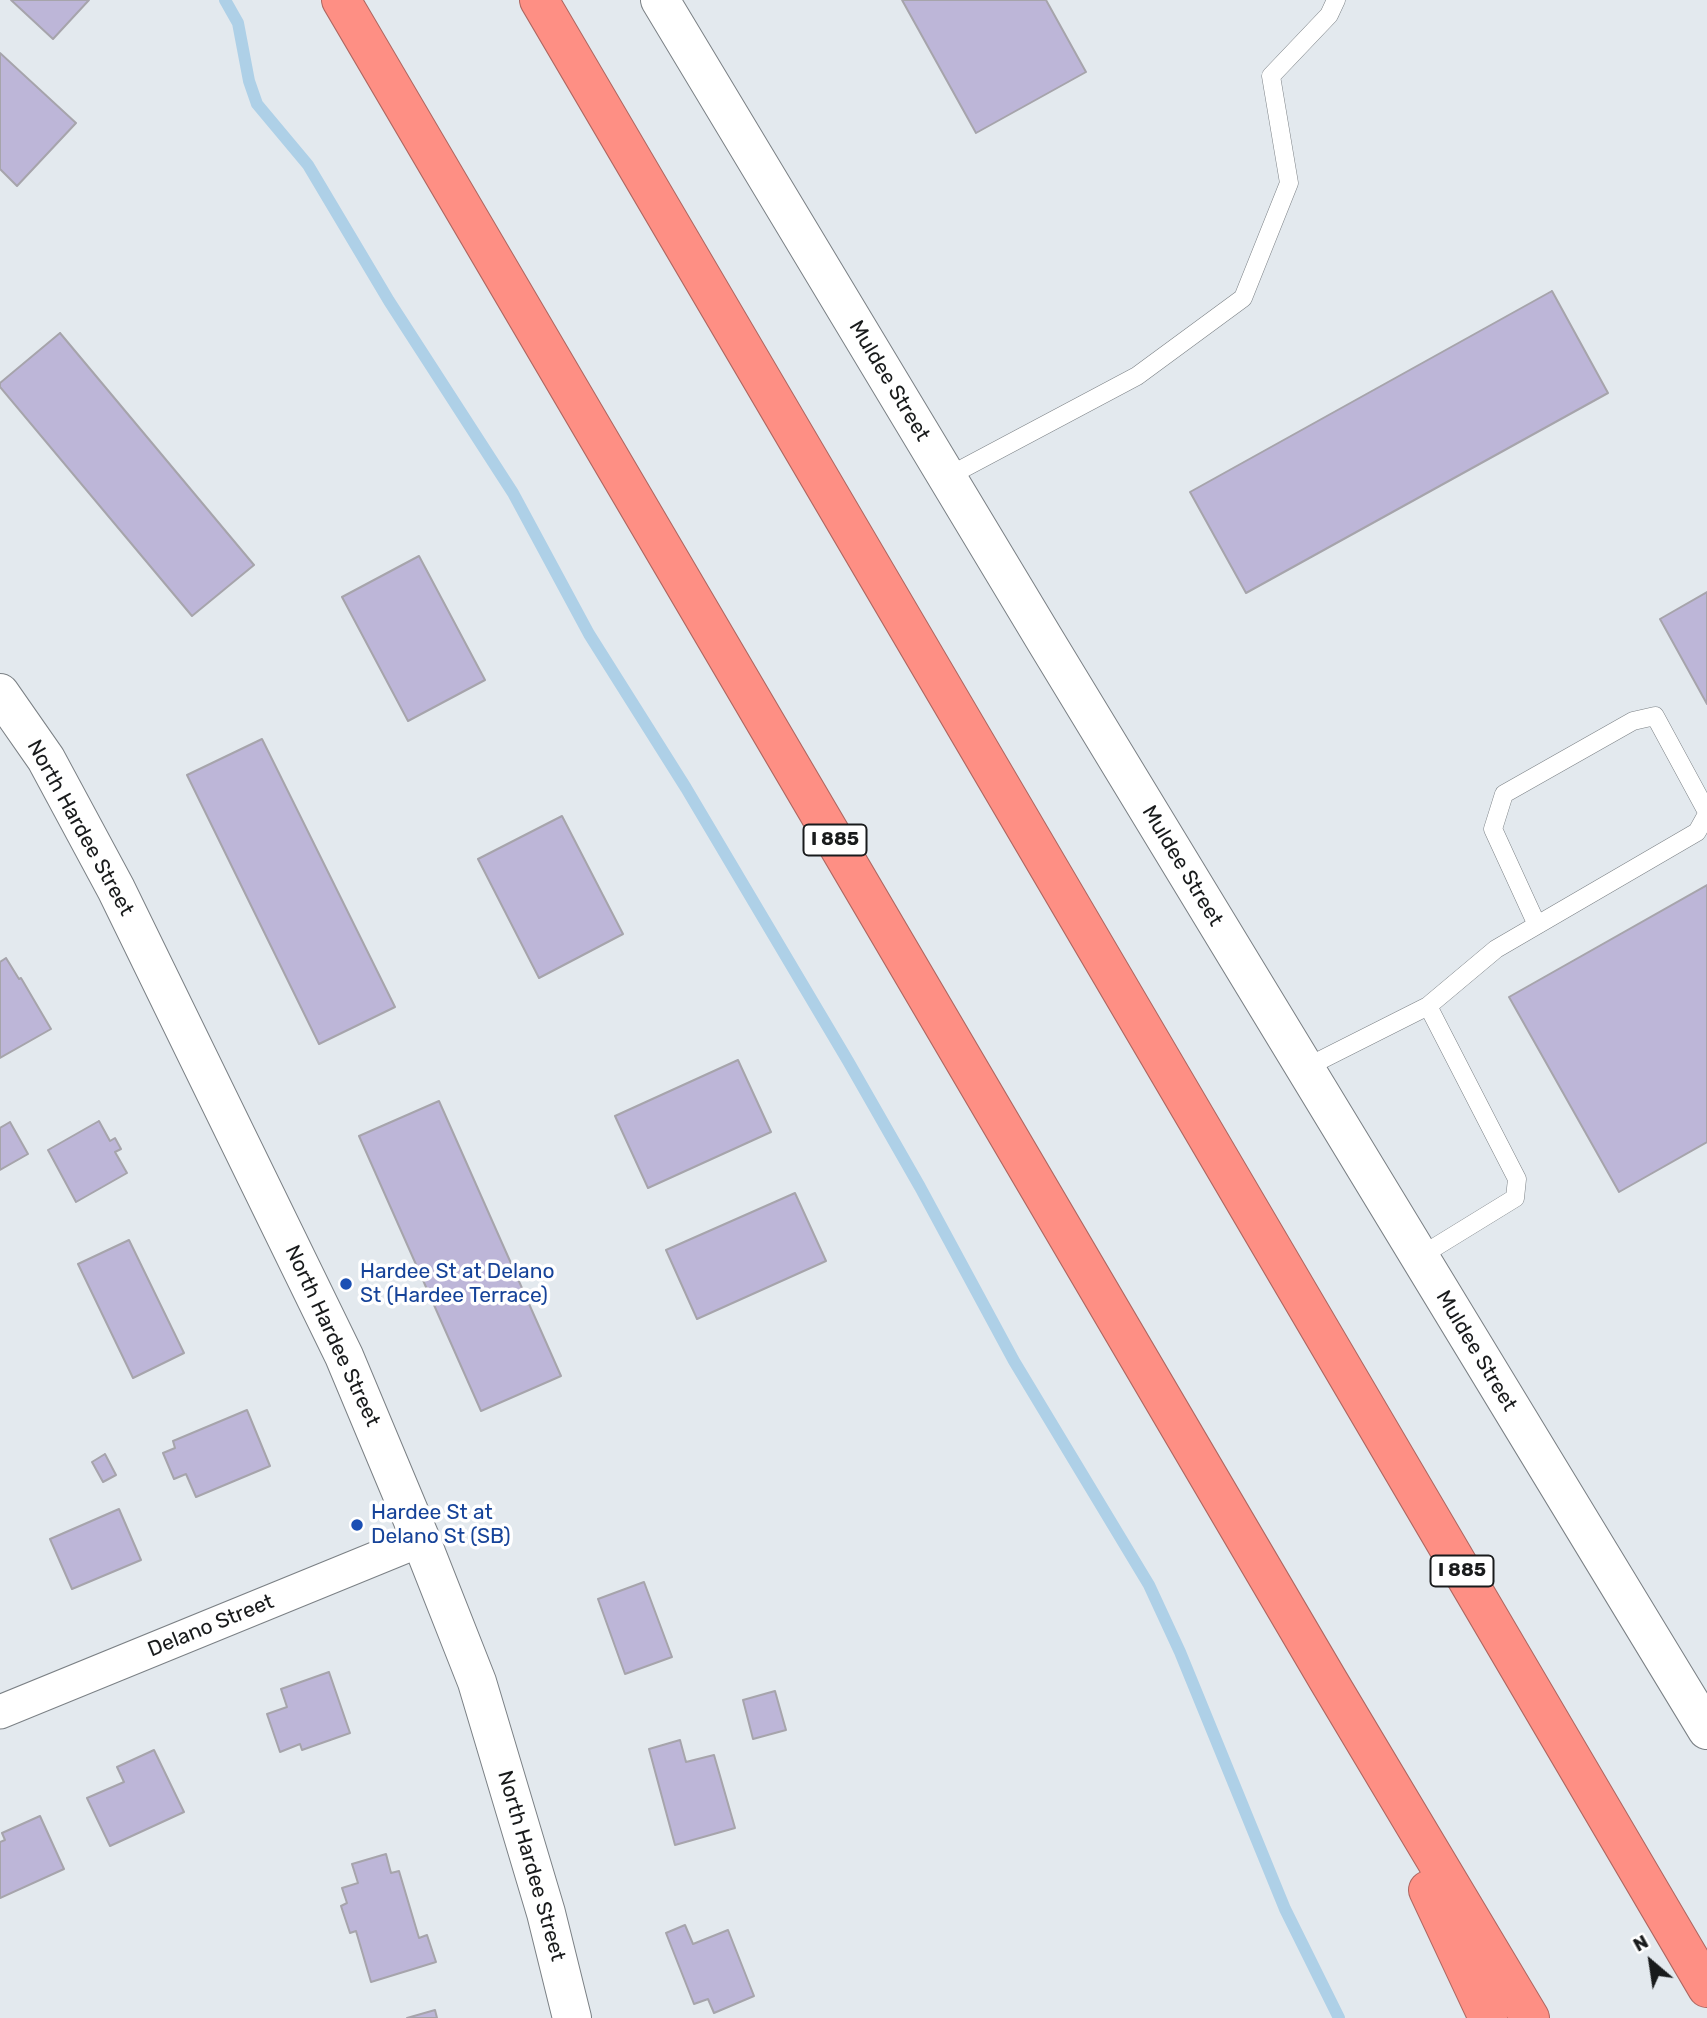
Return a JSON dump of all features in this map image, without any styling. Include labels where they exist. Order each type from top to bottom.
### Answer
[{"type":"highway","name":"I 885","points":[[341,0],[1328,1680],[1530,2018]]},
{"type":"highway","name":"I 885","points":[[539,0],[1707,1988]]},
{"type":"highway","points":[[1328,1680],[1488,2018]]},
{"type":"street","name":"Muldee Street","points":[[660,0],[1707,1730]]},
{"type":"street","name":"North Hardee Street","points":[[0,693],[46,759],[116,889],[344,1356],[477,1682],[546,1913],[572,2018]]},
{"type":"street","name":"Delano Street","points":[[0,1712],[421,1541]]},
{"type":"lane","points":[[947,477],[1137,376],[1243,298],[1289,183],[1271,76],[1329,15],[1336,0]]},
{"type":"lane","points":[[1305,1069],[1428,1006],[1496,949],[1697,832],[1707,813],[1655,716],[1633,721],[1504,794],[1493,829],[1537,925]]},
{"type":"lane","points":[[1419,1257],[1515,1198],[1517,1179],[1428,1006]]},
{"type":"building","points":[[11,0],[89,0],[53,39]]},
{"type":"building","points":[[902,0],[1046,0],[1086,72],[976,133]]},
{"type":"building","points":[[0,53],[76,123],[17,186],[0,169]]},
{"type":"building","points":[[1552,291],[1608,393],[1246,593],[1190,492]]},
{"type":"building","points":[[60,333],[254,565],[192,616],[0,387],[0,383]]},
{"type":"building","points":[[419,556],[485,680],[408,721],[342,597]]},
{"type":"building","points":[[1707,592],[1707,704],[1660,619]]},
{"type":"building","points":[[262,739],[395,1007],[319,1044],[187,775]]},
{"type":"building","points":[[562,816],[623,934],[539,978],[478,859]]},
{"type":"building","points":[[1707,885],[1707,1142],[1619,1192],[1509,997]]},
{"type":"building","points":[[6,958],[51,1029],[0,1058],[0,962]]},
{"type":"building","points":[[738,1060],[771,1132],[648,1188],[615,1116]]},
{"type":"building","points":[[439,1101],[561,1376],[481,1411],[359,1136]]},
{"type":"building","points":[[99,1121],[110,1141],[115,1138],[121,1149],[115,1152],[127,1173],[76,1202],[48,1150]]},
{"type":"building","points":[[10,1122],[28,1154],[0,1170],[0,1128]]},
{"type":"building","points":[[795,1193],[826,1261],[697,1319],[666,1250]]},
{"type":"building","points":[[129,1240],[184,1353],[133,1378],[78,1264]]},
{"type":"building","points":[[247,1410],[270,1466],[196,1497],[186,1474],[174,1479],[163,1453],[175,1448],[173,1441]]},
{"type":"building","points":[[105,1454],[116,1475],[103,1482],[92,1462]]},
{"type":"building","points":[[119,1509],[141,1560],[72,1589],[50,1539]]},
{"type":"building","points":[[644,1582],[672,1657],[625,1674],[598,1599]]},
{"type":"building","points":[[329,1672],[350,1733],[302,1750],[300,1744],[280,1752],[267,1714],[287,1707],[281,1689]]},
{"type":"building","points":[[775,1691],[786,1730],[753,1739],[743,1700]]},
{"type":"building","points":[[680,1740],[686,1762],[714,1755],[735,1828],[675,1845],[649,1749]]},
{"type":"building","points":[[154,1750],[184,1812],[110,1846],[87,1798],[124,1782],[117,1767]]},
{"type":"building","points":[[40,1816],[64,1869],[0,1898],[0,1842],[5,1840],[2,1833]]},
{"type":"building","points":[[386,1854],[391,1873],[399,1871],[419,1938],[427,1935],[436,1962],[371,1982],[356,1931],[350,1933],[341,1906],[347,1903],[342,1888],[358,1883],[352,1864]]},
{"type":"building","points":[[685,1925],[693,1944],[728,1930],[754,1996],[714,2013],[708,1999],[694,2004],[666,1933]]},
{"type":"building","points":[[435,2010],[437,2018],[407,2018]]},
{"type":"waterway","points":[[225,0],[238,23],[249,81],[257,104],[308,165],[389,301],[513,493],[589,634],[686,788],[848,1061],[1014,1361],[1149,1585],[1180,1652],[1285,1909],[1339,2018]]},
{"type":"place","name":"Hardee St at Delano St (Hardee Terrace)","points":[[346,1284]]},
{"type":"place","name":"Hardee St at Delano St (SB)","points":[[357,1525]]}]
